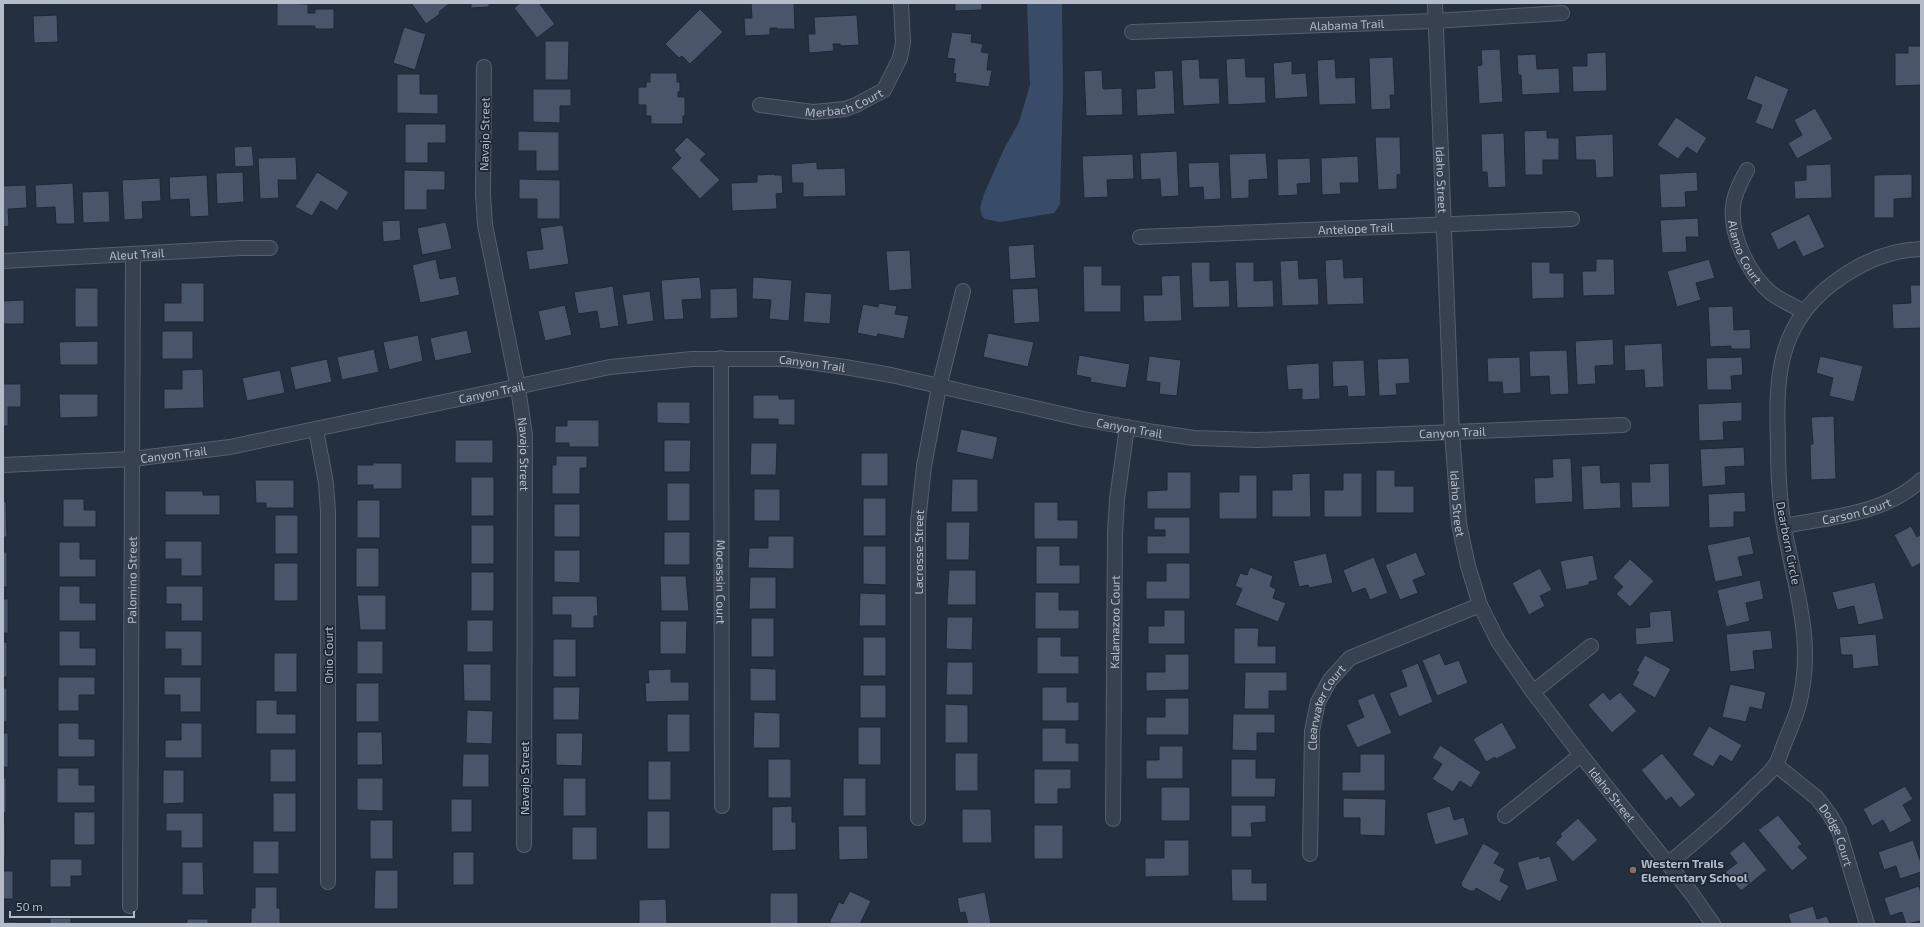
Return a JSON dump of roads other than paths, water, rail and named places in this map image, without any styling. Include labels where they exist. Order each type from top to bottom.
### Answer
[{"type":"street","name":"Merbach Court","points":[[760,106],[814,112],[845,109],[856,106],[884,90],[900,58],[903,42],[901,3]]},
{"type":"street","name":"Idaho Street","points":[[1435,3],[1452,432],[1459,524],[1468,566],[1480,605],[1498,641],[1533,692],[1668,864],[1713,924]]},
{"type":"street","name":"Alabama Trail","points":[[1132,32],[1435,21],[1562,14]]},
{"type":"street","name":"Navajo Street","points":[[484,68],[483,195],[485,225],[518,388],[525,435],[524,845]]},
{"type":"street","name":"Alamo Court","points":[[1748,170],[1736,191],[1733,207],[1734,226],[1740,246],[1746,261],[1758,279],[1771,293],[1803,312]]},
{"type":"street","name":"Antelope Trail","points":[[1140,237],[1572,219]]},
{"type":"street","name":"Aleut Trail","points":[[3,261],[270,248]]},
{"type":"street","name":"Dearborn Circle","points":[[1668,864],[1722,820],[1776,765],[1798,708],[1805,675],[1806,649],[1803,614],[1784,526],[1778,466],[1776,400],[1780,364],[1786,344],[1803,312],[1820,293],[1848,272],[1880,256],[1909,249],[1921,248]]},
{"type":"street","name":"Palomino Street","points":[[130,906],[133,254]]},
{"type":"street","name":"Lacrosse Street","points":[[918,818],[918,522],[924,466],[939,387],[963,291]]},
{"type":"street","name":"Canyon Trail","points":[[3,465],[132,459],[230,447],[633,364],[721,358],[787,359],[816,362],[891,375],[939,387],[1128,427],[1194,438],[1257,440],[1623,426]]},
{"type":"street","name":"Mocassin Court","points":[[721,358],[722,806]]},
{"type":"street","name":"Kalamazoo Court","points":[[1113,819],[1114,534],[1117,499],[1128,427]]},
{"type":"street","name":"Ohio Court","points":[[316,430],[326,483],[328,512],[328,882]]},
{"type":"street","name":"Carson Court","points":[[1784,526],[1868,510],[1888,503],[1911,490],[1921,480]]},
{"type":"street","name":"Clearwater Court","points":[[1310,854],[1312,731],[1318,702],[1330,680],[1350,658],[1480,605]]},
{"type":"street","points":[[1533,692],[1591,646]]},
{"type":"street","points":[[1505,816],[1581,755]]},
{"type":"street","name":"Dodge Court","points":[[1776,765],[1817,798],[1830,815],[1839,831],[1867,924]]},
{"type":"water","points":[[1027,3],[1062,3],[1063,90],[1060,204],[1054,213],[1000,222],[985,219],[982,216],[980,208],[984,194],[1004,149],[1019,122],[1030,85]]},
{"type":"place","name":"Western Trails Elementary School","points":[[1633,870]]}]
